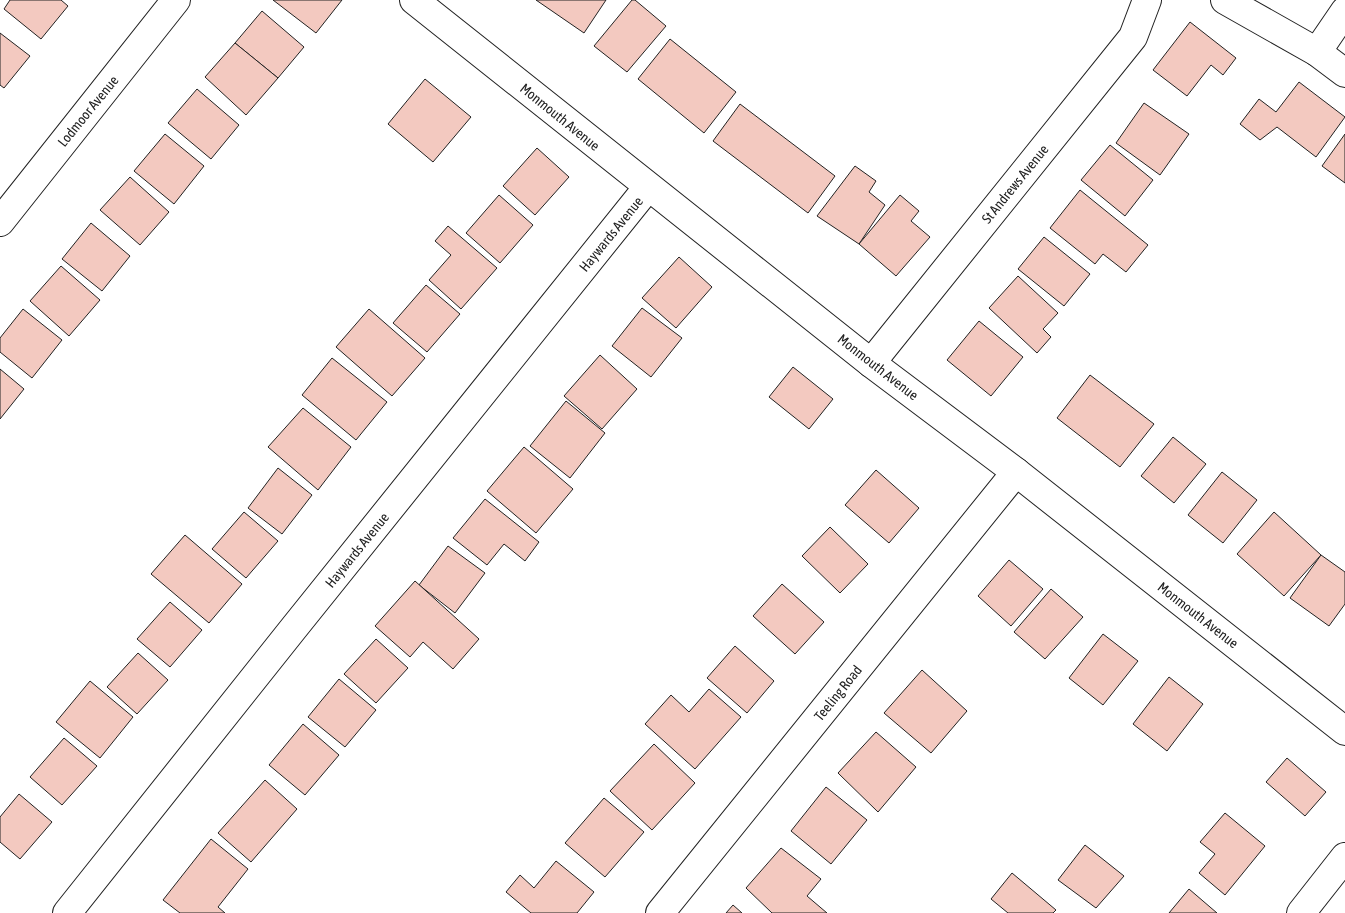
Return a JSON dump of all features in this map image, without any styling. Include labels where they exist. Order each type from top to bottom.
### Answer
[{"type":"street","name":"Lodmoor Avenue","points":[[0,222],[176,0]]},
{"type":"street","name":"Monmouth Avenue","points":[[414,0],[871,363],[1016,472],[1345,730]]},
{"type":"street","name":"St Andrews Avenue","points":[[871,363],[1133,37],[1147,0]]},
{"type":"street","points":[[1225,0],[1317,52],[1345,73]]},
{"type":"street","points":[[1317,52],[1345,11]]},
{"type":"street","name":"Haywards Avenue","points":[[67,913],[648,187]]},
{"type":"street","name":"Teeling Road","points":[[660,913],[1016,472]]},
{"type":"street","points":[[1301,913],[1345,857]]},
{"type":"building","points":[[10,0],[61,0],[68,6],[41,39],[4,9]]},
{"type":"building","points":[[273,0],[342,0],[316,33]]},
{"type":"building","points":[[536,0],[606,0],[584,33]]},
{"type":"building","points":[[632,0],[635,0],[666,26],[627,72],[594,46]]},
{"type":"building","points":[[262,11],[304,47],[278,78],[235,43]]},
{"type":"building","points":[[1190,22],[1236,58],[1223,75],[1211,65],[1187,96],[1153,70]]},
{"type":"building","points":[[0,33],[30,56],[4,88],[0,85]]},
{"type":"building","points":[[670,39],[736,92],[704,133],[638,79]]},
{"type":"building","points":[[235,43],[278,78],[246,115],[205,77]]},
{"type":"building","points":[[425,79],[471,117],[433,162],[388,124]]},
{"type":"building","points":[[1299,82],[1345,117],[1316,157],[1277,127],[1260,140],[1240,124],[1259,99],[1276,112]]},
{"type":"building","points":[[197,89],[239,125],[211,159],[168,123]]},
{"type":"building","points":[[1144,103],[1189,134],[1160,175],[1116,143]]},
{"type":"building","points":[[740,104],[835,176],[808,213],[713,141]]},
{"type":"building","points":[[165,134],[204,166],[174,204],[134,171]]},
{"type":"building","points":[[1345,134],[1345,183],[1322,166]]},
{"type":"building","points":[[1110,145],[1153,180],[1125,216],[1081,180]]},
{"type":"building","points":[[537,148],[569,177],[535,215],[503,186]]},
{"type":"building","points":[[855,166],[876,181],[869,192],[885,205],[859,244],[817,216]]},
{"type":"building","points":[[130,177],[169,212],[140,245],[100,210]]},
{"type":"building","points":[[1080,190],[1148,245],[1126,272],[1103,254],[1095,264],[1050,228]]},
{"type":"building","points":[[499,195],[533,225],[500,263],[466,233]]},
{"type":"building","points":[[900,195],[919,211],[911,221],[930,237],[896,276],[859,244]]},
{"type":"building","points":[[91,223],[130,256],[102,291],[62,259]]},
{"type":"building","points":[[448,226],[497,268],[461,309],[429,280],[451,255],[435,241]]},
{"type":"building","points":[[1044,237],[1090,274],[1064,306],[1018,269]]},
{"type":"building","points":[[679,257],[712,287],[676,328],[642,298]]},
{"type":"building","points":[[61,266],[100,300],[69,336],[30,301]]},
{"type":"building","points":[[1018,276],[1058,313],[1043,329],[1051,337],[1037,353],[989,308]]},
{"type":"building","points":[[426,285],[460,314],[427,352],[393,323]]},
{"type":"building","points":[[642,308],[682,338],[651,377],[612,346]]},
{"type":"building","points":[[23,309],[62,340],[32,378],[0,352],[0,338]]},
{"type":"building","points":[[369,309],[425,358],[392,396],[336,347]]},
{"type":"building","points":[[979,321],[1023,357],[991,396],[947,360]]},
{"type":"building","points":[[600,355],[637,389],[602,429],[564,396]]},
{"type":"building","points":[[332,358],[387,402],[356,440],[302,395]]},
{"type":"building","points":[[793,367],[833,399],[809,429],[769,397]]},
{"type":"building","points":[[0,369],[24,389],[0,419]]},
{"type":"building","points":[[1090,375],[1154,424],[1120,467],[1057,418]]},
{"type":"building","points":[[566,401],[605,433],[570,478],[530,446]]},
{"type":"building","points":[[303,408],[351,447],[318,490],[268,447]]},
{"type":"building","points":[[1173,437],[1206,464],[1174,503],[1141,476]]},
{"type":"building","points":[[524,447],[573,489],[536,533],[487,491]]},
{"type":"building","points":[[278,468],[312,495],[282,534],[248,508]]},
{"type":"building","points":[[876,470],[919,508],[889,543],[845,505]]},
{"type":"building","points":[[1222,472],[1257,500],[1223,543],[1188,515]]},
{"type":"building","points":[[485,499],[539,542],[525,561],[504,544],[487,565],[453,538]]},
{"type":"building","points":[[244,512],[278,541],[246,578],[212,549]]},
{"type":"building","points":[[1274,512],[1321,555],[1284,596],[1237,554]]},
{"type":"building","points":[[830,527],[868,564],[840,593],[802,556]]},
{"type":"building","points":[[185,535],[242,584],[209,623],[151,574]]},
{"type":"building","points":[[448,546],[485,573],[455,613],[419,585]]},
{"type":"building","points":[[1321,555],[1345,572],[1345,604],[1329,626],[1290,598]]},
{"type":"building","points":[[1009,560],[1043,589],[1011,626],[978,596]]},
{"type":"building","points":[[415,581],[479,639],[453,669],[423,642],[410,657],[375,626]]},
{"type":"building","points":[[782,584],[824,622],[795,654],[753,616]]},
{"type":"building","points":[[1051,589],[1083,617],[1045,659],[1014,632]]},
{"type":"building","points":[[170,602],[202,630],[170,667],[137,639]]},
{"type":"building","points":[[1103,634],[1138,661],[1103,705],[1069,678]]},
{"type":"building","points":[[376,639],[408,668],[376,703],[344,674]]},
{"type":"building","points":[[735,646],[774,681],[747,713],[707,678]]},
{"type":"building","points":[[138,653],[168,680],[137,714],[107,687]]},
{"type":"building","points":[[922,670],[967,711],[931,753],[884,713]]},
{"type":"building","points":[[1169,677],[1203,704],[1167,751],[1133,724]]},
{"type":"building","points":[[339,679],[376,710],[345,747],[308,717]]},
{"type":"building","points":[[90,681],[133,717],[100,758],[56,722]]},
{"type":"building","points":[[709,689],[741,717],[695,769],[645,724],[671,695],[689,712]]},
{"type":"building","points":[[303,724],[339,755],[305,795],[269,765]]},
{"type":"building","points":[[876,732],[916,767],[878,812],[838,773]]},
{"type":"building","points":[[64,738],[97,766],[62,805],[30,777]]},
{"type":"building","points":[[654,744],[695,783],[652,830],[610,791]]},
{"type":"building","points":[[1287,758],[1326,792],[1305,816],[1266,782]]},
{"type":"building","points":[[265,780],[297,809],[251,862],[218,833]]},
{"type":"building","points":[[826,787],[867,820],[831,864],[791,831]]},
{"type":"building","points":[[19,794],[52,822],[20,859],[0,842],[0,817]]},
{"type":"building","points":[[604,798],[644,832],[605,877],[565,843]]},
{"type":"building","points":[[1225,813],[1265,846],[1225,895],[1199,873],[1215,854],[1200,842]]},
{"type":"building","points":[[211,839],[248,869],[218,907],[225,913],[180,913],[163,900]]},
{"type":"building","points":[[1085,845],[1124,876],[1096,908],[1058,880]]},
{"type":"building","points":[[781,848],[821,879],[807,896],[827,913],[772,913],[746,888]]},
{"type":"building","points":[[556,861],[594,892],[577,913],[531,913],[506,892],[520,875],[534,888]]},
{"type":"building","points":[[1012,873],[1056,910],[1053,913],[1008,913],[991,899]]},
{"type":"building","points":[[1189,889],[1217,913],[1169,913]]},
{"type":"building","points":[[733,905],[742,913],[726,913]]}]
